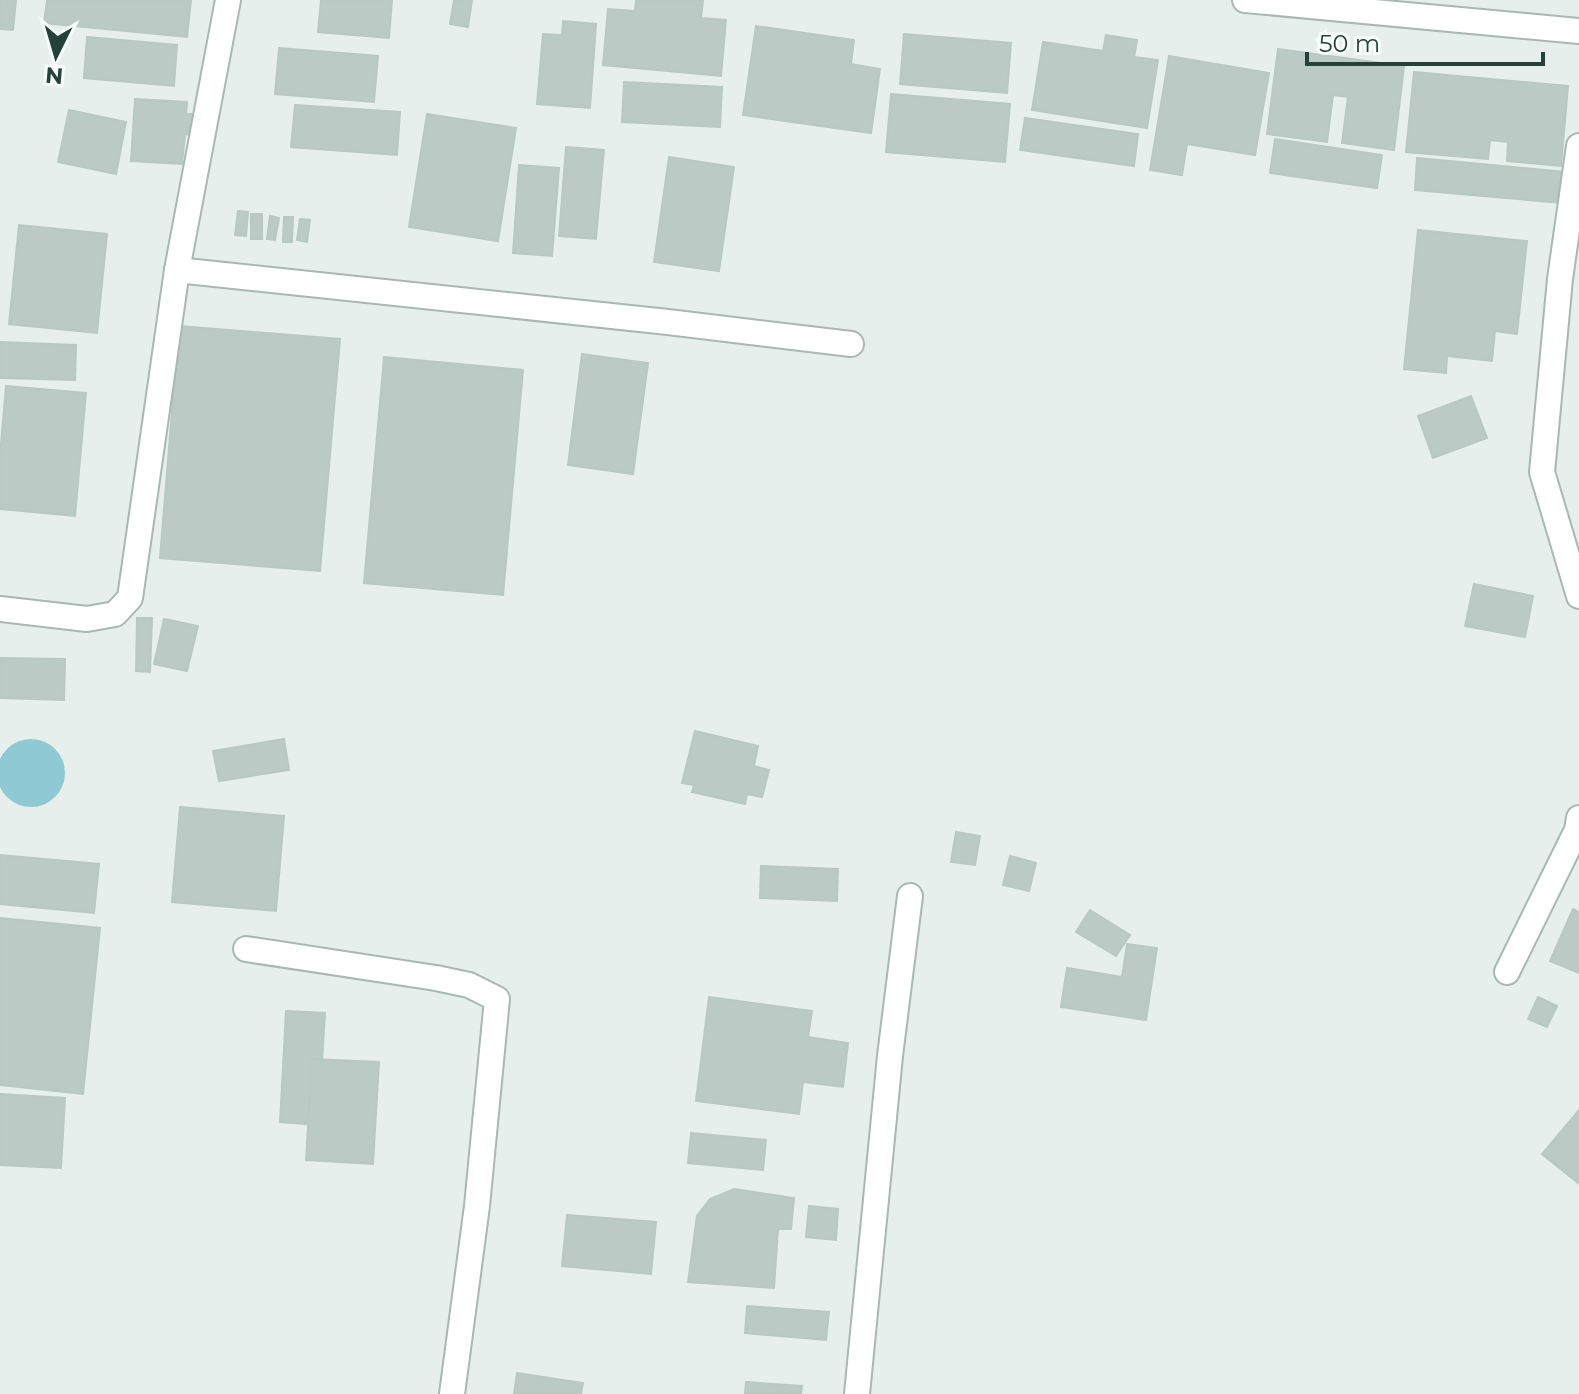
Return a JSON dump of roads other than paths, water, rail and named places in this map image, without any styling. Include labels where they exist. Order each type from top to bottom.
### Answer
[{"type":"street","points":[[0,609],[87,619],[115,614],[130,598],[177,270],[228,0]]},
{"type":"street","points":[[1245,0],[1579,31]]},
{"type":"street","points":[[1577,582],[1542,472],[1560,279],[1579,146]]},
{"type":"street","points":[[177,270],[851,344]]},
{"type":"street","points":[[1507,972],[1577,830],[1579,818]]},
{"type":"street","points":[[857,1394],[890,1056],[910,896]]},
{"type":"street","points":[[246,949],[436,978],[469,985],[497,999],[477,1206],[452,1394]]},
{"type":"water","points":[[24,739],[38,739],[50,744],[60,754],[65,773],[60,792],[50,802],[38,807],[24,807],[12,802],[2,792],[-3,780],[-3,766],[2,754],[12,744]]}]
